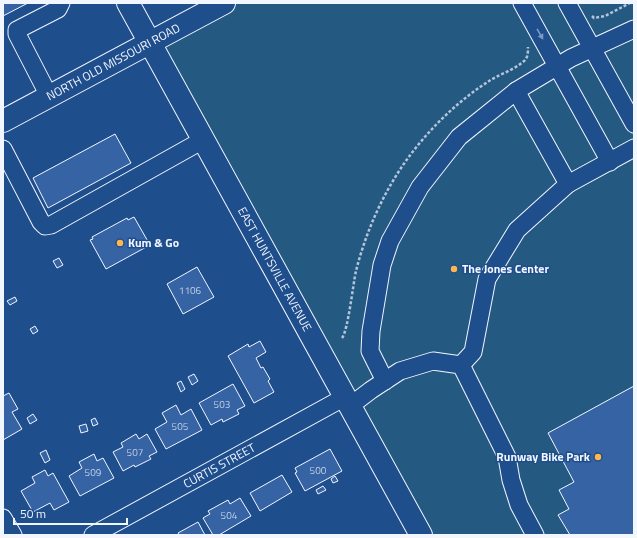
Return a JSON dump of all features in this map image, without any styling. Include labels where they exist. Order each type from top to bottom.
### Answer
[{"type":"main road","name":"EAST HUNTSVILLE AVENUE","points":[[128,3],[421,535]]},
{"type":"main road","name":"NORTH OLD MISSOURI ROAD","points":[[3,121],[224,3]]},
{"type":"street","points":[[49,96],[17,34],[17,30],[58,9],[61,3]]},
{"type":"street","points":[[522,3],[610,162]]},
{"type":"street","points":[[567,3],[634,124]]},
{"type":"street","points":[[385,381],[370,351],[371,331],[382,265],[390,241],[420,187],[459,137],[516,91],[592,48],[632,34]]},
{"type":"street","points":[[516,91],[568,184]]},
{"type":"street","points":[[3,149],[45,226],[51,225],[203,140]]},
{"type":"street","points":[[535,535],[519,506],[511,480],[507,457],[461,365],[473,352],[487,279],[517,230],[568,184],[634,148]]},
{"type":"street","name":"CURTIS STREET","points":[[92,535],[348,401],[400,371],[432,361],[461,365]]},
{"type":"street","points":[[3,518],[13,535]]},
{"type":"path","points":[[588,13],[594,18],[605,16],[630,3]]},
{"type":"shaded area","name":"The Jones Center","points":[[224,3],[634,3],[634,535],[421,535],[149,42]]},
{"type":"building","points":[[3,3],[28,3],[3,16]]},
{"type":"building","points":[[115,134],[131,163],[48,208],[33,178]]},
{"type":"building","name":"Kum & Go","points":[[134,217],[150,245],[106,269],[90,240],[93,239],[92,237],[127,218],[128,220]]},
{"type":"building","points":[[59,258],[63,265],[57,268],[53,261]]},
{"type":"building","points":[[197,267],[214,297],[183,314],[167,284]]},
{"type":"building","points":[[15,297],[17,301],[10,305],[7,301]]},
{"type":"building","points":[[35,326],[38,331],[33,334],[30,329]]},
{"type":"building","points":[[260,341],[266,352],[256,358],[261,368],[263,367],[270,379],[268,381],[274,392],[254,403],[228,356],[248,344],[249,347]]},
{"type":"building","points":[[194,374],[198,381],[192,385],[188,377]]},
{"type":"building","points":[[181,381],[185,389],[181,392],[177,383]]},
{"type":"building","points":[[233,384],[245,406],[237,410],[239,414],[223,422],[222,419],[211,425],[199,403]]},
{"type":"building","name":"Runway Bike Park","points":[[634,386],[634,535],[570,535],[558,515],[569,509],[559,490],[574,482],[548,433]]},
{"type":"building","points":[[9,393],[18,409],[12,412],[22,429],[3,440],[3,396]]},
{"type":"building","points":[[176,405],[181,415],[191,409],[202,430],[166,449],[155,429],[167,422],[162,413]]},
{"type":"building","points":[[33,414],[37,420],[30,424],[27,418]]},
{"type":"building","points":[[95,418],[98,424],[93,426],[91,420]]},
{"type":"building","points":[[86,424],[88,431],[81,433],[79,426]]},
{"type":"building","points":[[136,434],[139,439],[147,434],[157,452],[149,456],[151,459],[123,471],[113,452],[123,447],[121,443]]},
{"type":"building","points":[[330,449],[342,471],[305,491],[295,473],[297,472],[295,468]]},
{"type":"building","points":[[46,450],[50,460],[45,463],[40,453]]},
{"type":"building","points":[[94,454],[97,461],[103,458],[114,478],[80,496],[69,476],[82,468],[79,462]]},
{"type":"building","points":[[45,470],[48,476],[53,473],[69,502],[54,510],[50,503],[33,512],[21,491],[35,483],[32,477]]},
{"type":"building","points":[[282,475],[292,492],[260,511],[250,493]]},
{"type":"building","points":[[335,476],[338,481],[333,483],[331,479]]},
{"type":"building","points":[[323,486],[326,490],[318,494],[316,490]]},
{"type":"building","points":[[240,498],[251,516],[219,535],[213,535],[203,518],[210,514],[208,511],[228,500],[230,504]]},
{"type":"building","points":[[198,522],[205,535],[179,535],[178,533]]},
{"type":"place","name":"Kum & Go","points":[[120,243]]},
{"type":"place","name":"The Jones Center","points":[[454,269]]},
{"type":"place","name":"Runway Bike Park","points":[[598,457]]}]
